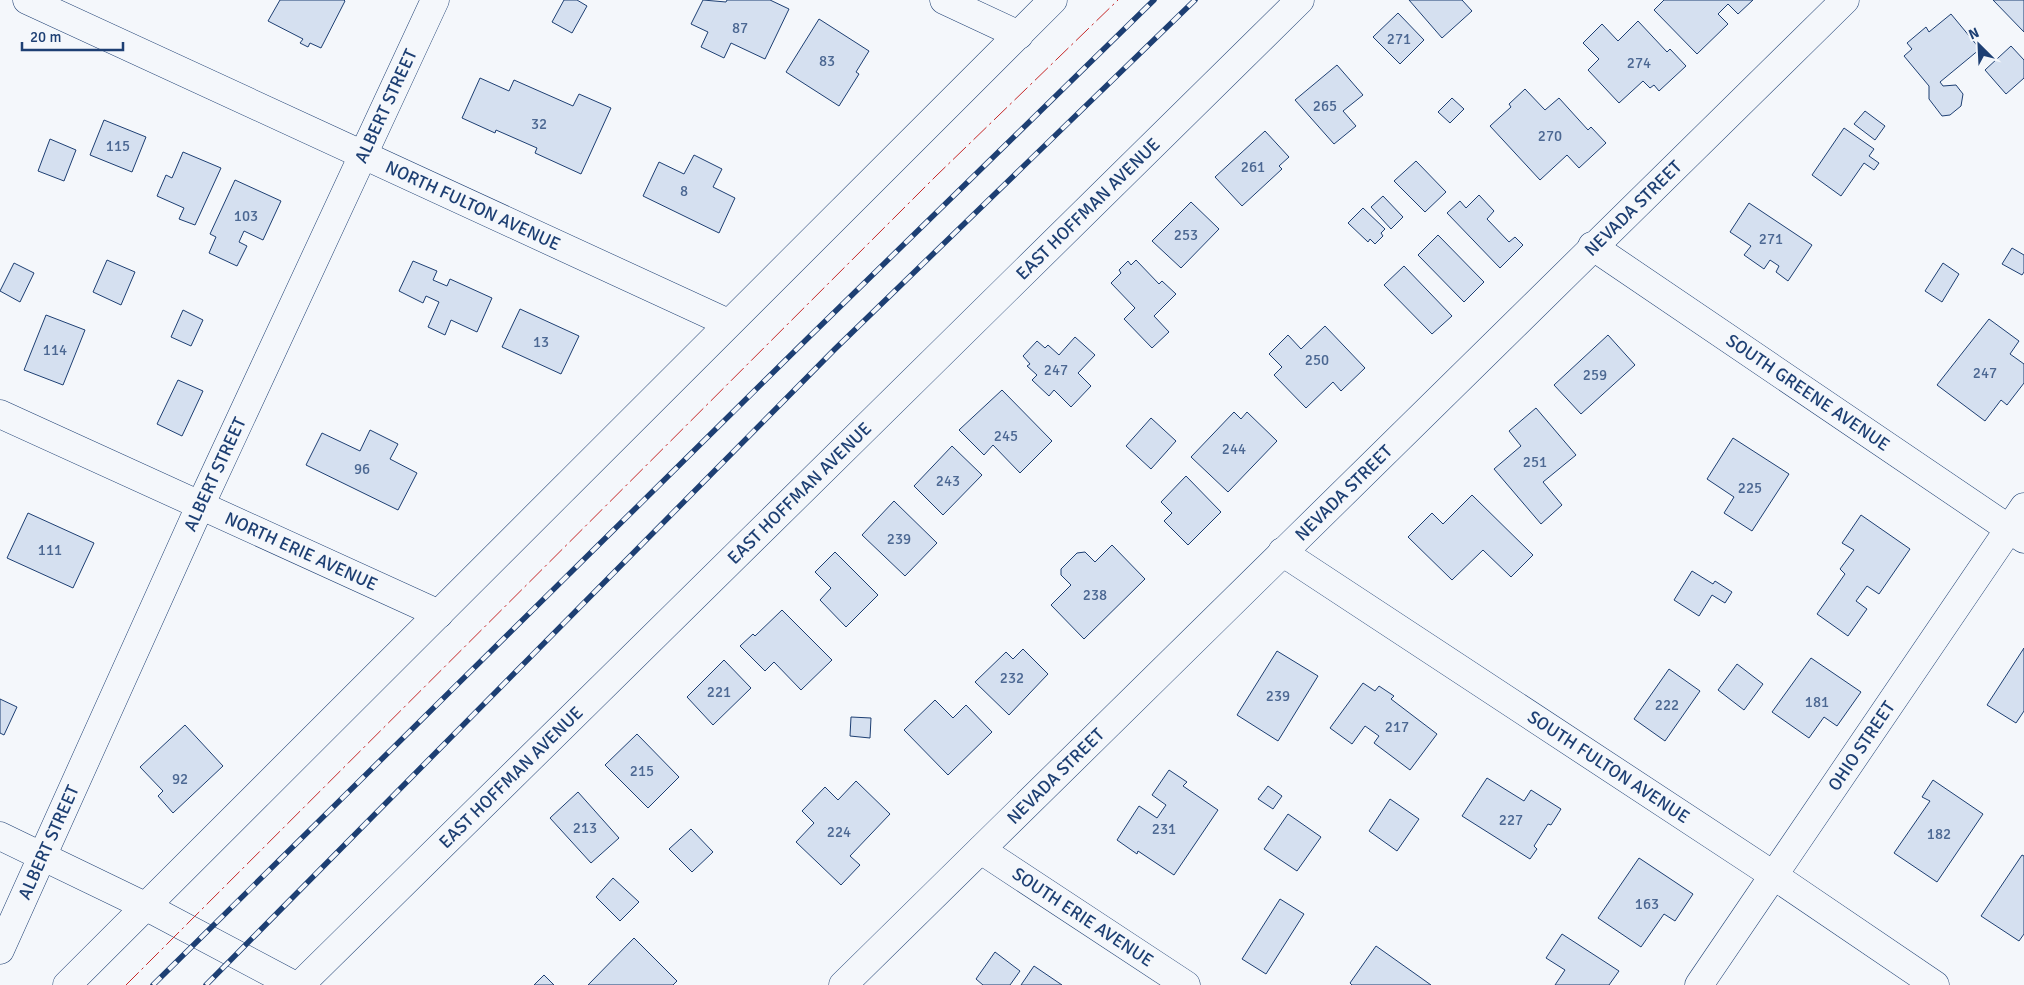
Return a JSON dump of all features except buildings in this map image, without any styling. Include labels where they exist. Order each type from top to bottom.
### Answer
[{"type":"street","name":"NORTH FULTON AVENUE","points":[[27,0],[728,323]]},
{"type":"street","name":"ALBERT STREET","points":[[0,950],[200,506],[435,0]]},
{"type":"street","points":[[944,0],[1019,35]]},
{"type":"street","points":[[67,985],[1053,0]]},
{"type":"street","name":"EAST HOFFMAN AVENUE","points":[[300,985],[1300,0]]},
{"type":"street","name":"NEVADA STREET","points":[[843,985],[1592,246],[1845,0]]},
{"type":"street","name":"SOUTH GREENE AVENUE","points":[[1592,246],[2019,525]]},
{"type":"street","name":"NORTH ERIE AVENUE","points":[[0,414],[439,614]]},
{"type":"street","name":"OHIO STREET","points":[[1699,985],[1773,875],[2019,525]]},
{"type":"street","name":"SOUTH FULTON AVENUE","points":[[1282,552],[1773,875],[1935,985]]},
{"type":"street","points":[[0,836],[43,855],[145,906],[294,985]]},
{"type":"street","name":"SOUTH ERIE AVENUE","points":[[981,850],[1186,985]]},
{"type":"railway","points":[[153,985],[808,338],[1154,0]]},
{"type":"railway","points":[[206,985],[835,349],[1195,0]]},
{"type":"power","points":[[126,985],[936,176],[1118,0]]}]
